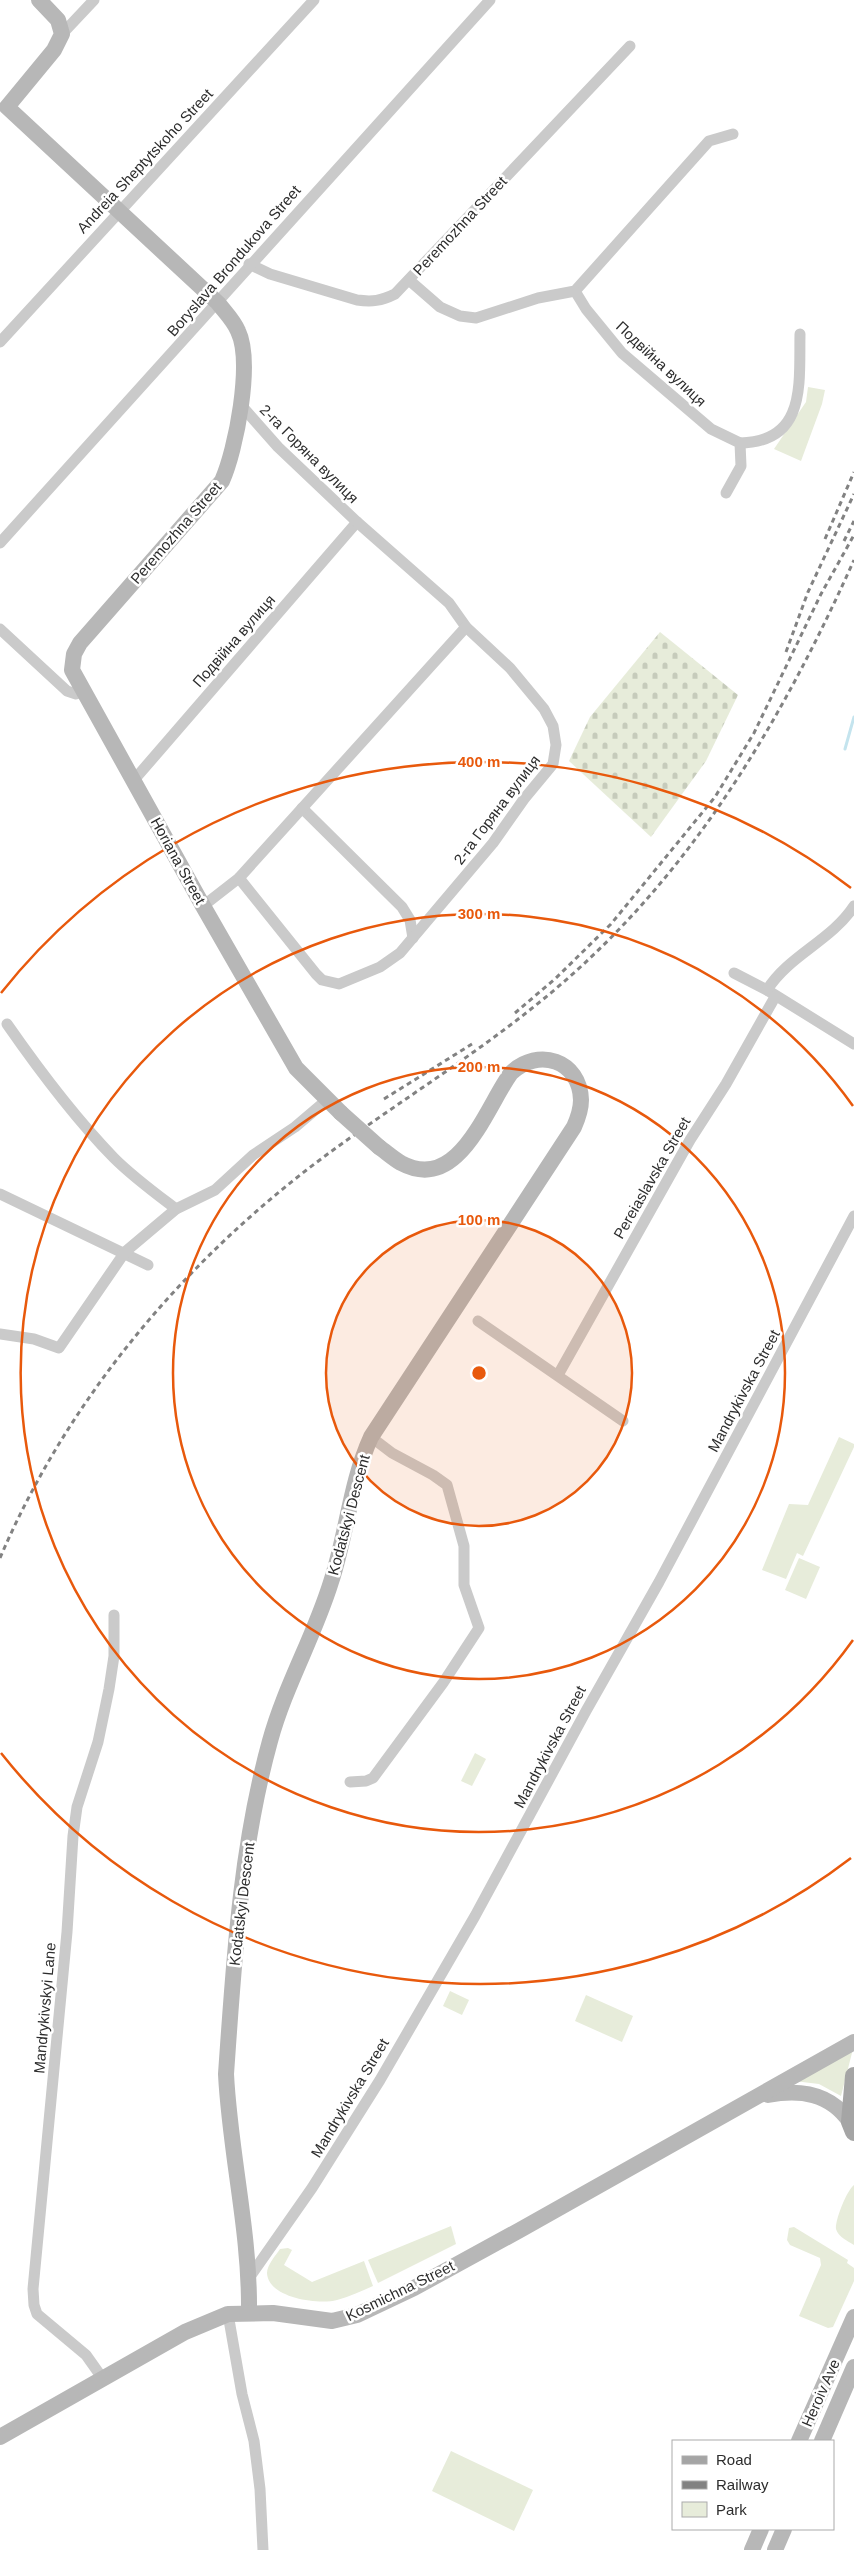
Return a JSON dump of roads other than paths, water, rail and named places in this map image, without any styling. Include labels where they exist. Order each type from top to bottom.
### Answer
[{"type":"main road","points":[[852,2127],[850,2100],[854,2076]]},
{"type":"street","points":[[39,0],[58,20],[62,34]]},
{"type":"street","points":[[4,111],[54,50],[62,34],[94,0]]},
{"type":"street","name":"Andreia Sheptytskoho Street","points":[[0,342],[314,0]]},
{"type":"street","name":"Boryslava Brondukova Street","points":[[0,543],[218,303],[249,264],[490,0]]},
{"type":"street","name":"Peremozhna Street","points":[[249,264],[278,277],[340,296],[370,302],[383,300],[395,294],[630,46]]},
{"type":"street","name":"Peremozhna Street","points":[[4,111],[119,211],[218,303],[238,331],[244,349],[240,404],[229,464],[222,481],[86,637],[74,654],[72,670],[83,691]]},
{"type":"street","points":[[409,280],[440,307],[460,316],[476,318],[538,298],[575,291],[709,141],[732,134]]},
{"type":"street","name":"Подвійна вулиця","points":[[575,291],[586,309],[622,353],[711,429],[740,443]]},
{"type":"street","points":[[726,493],[741,466],[740,443],[752,443],[784,429],[794,410],[798,391],[800,334]]},
{"type":"street","name":"2-га Горяна вулиця","points":[[239,878],[316,974],[330,983],[348,981],[380,967],[400,954],[494,843],[524,799],[553,764],[556,745],[553,726],[544,709],[510,668],[466,627],[449,603],[357,522],[278,448],[240,404]]},
{"type":"street","name":"Подвійна вулиця","points":[[134,780],[357,522]]},
{"type":"street","points":[[203,906],[239,878],[466,627]]},
{"type":"street","points":[[0,629],[67,691],[76,694],[83,691]]},
{"type":"street","name":"Horiana Street","points":[[83,691],[296,1068],[311,1085],[342,1113]]},
{"type":"street","points":[[302,808],[402,908],[410,920],[414,938]]},
{"type":"street","name":"Pereiaslavska Street","points":[[558,1375],[685,1149],[726,1084],[784,968],[814,947],[844,922],[854,906]]},
{"type":"street","points":[[734,973],[771,993],[854,1044]]},
{"type":"street","points":[[7,1024],[42,1074],[114,1158],[144,1185],[176,1209]]},
{"type":"street","name":"Kodatskyi Descent","points":[[249,2312],[249,2278],[245,2224],[227,2102],[226,2074],[241,1889],[270,1742],[286,1693],[321,1615],[332,1580],[357,1475],[371,1437],[388,1414],[574,1127],[580,1113],[579,1088],[566,1068],[555,1061],[543,1058],[520,1064],[511,1073],[474,1137],[461,1152],[448,1162],[432,1168],[411,1167],[401,1163],[342,1113]]},
{"type":"street","points":[[0,1334],[34,1339],[59,1348],[125,1252],[176,1209],[215,1190],[253,1155],[295,1127],[328,1099]]},
{"type":"street","points":[[0,1194],[125,1252],[148,1265]]},
{"type":"street","name":"Mandrykivska Street","points":[[249,2278],[312,2188],[370,2096],[475,1916],[582,1718],[659,1582],[854,1216]]},
{"type":"street","points":[[478,1321],[622,1421]]},
{"type":"street","points":[[350,1782],[366,1781],[374,1778],[443,1683],[479,1628],[464,1585],[464,1546],[446,1485],[433,1475],[392,1453],[371,1437]]},
{"type":"street","name":"Mandrykivskyi Lane","points":[[103,2379],[86,2355],[37,2314],[34,2305],[33,2289],[67,1932],[73,1836],[77,1807],[98,1742],[108,1696],[114,1656],[114,1615]]},
{"type":"street","name":"Kosmichna Street","points":[[0,2437],[185,2332],[228,2314],[249,2312],[324,2321],[340,2320],[357,2315],[414,2288],[854,2042]]},
{"type":"street","name":"Kosmichna Street","points":[[758,2096],[787,2091],[820,2096],[833,2105],[852,2127]]},
{"type":"street","points":[[228,2314],[242,2394],[254,2441],[260,2489],[264,2550]]},
{"type":"street","name":"Heroiv Ave","points":[[800,2440],[854,2317]]},
{"type":"street","name":"Heroiv Ave","points":[[822,2440],[854,2367]]},
{"type":"street","points":[[752,2550],[761,2530]]},
{"type":"street","points":[[775,2550],[784,2530]]},
{"type":"waterway","points":[[845,749],[854,717]]},
{"type":"railway","points":[[825,539],[854,472]]},
{"type":"railway","points":[[786,652],[808,592],[854,494]]},
{"type":"railway","points":[[844,541],[854,521]]},
{"type":"railway","points":[[515,1013],[556,978],[611,924],[715,797],[754,733],[821,594],[854,535]]},
{"type":"railway","points":[[0,1558],[28,1499],[60,1442],[96,1387],[179,1286],[225,1240],[274,1197],[325,1156],[494,1038],[526,1013],[589,959],[632,916],[707,823],[741,773],[801,669],[829,615],[854,560]]},
{"type":"railway","points":[[384,1099],[472,1044]]}]
